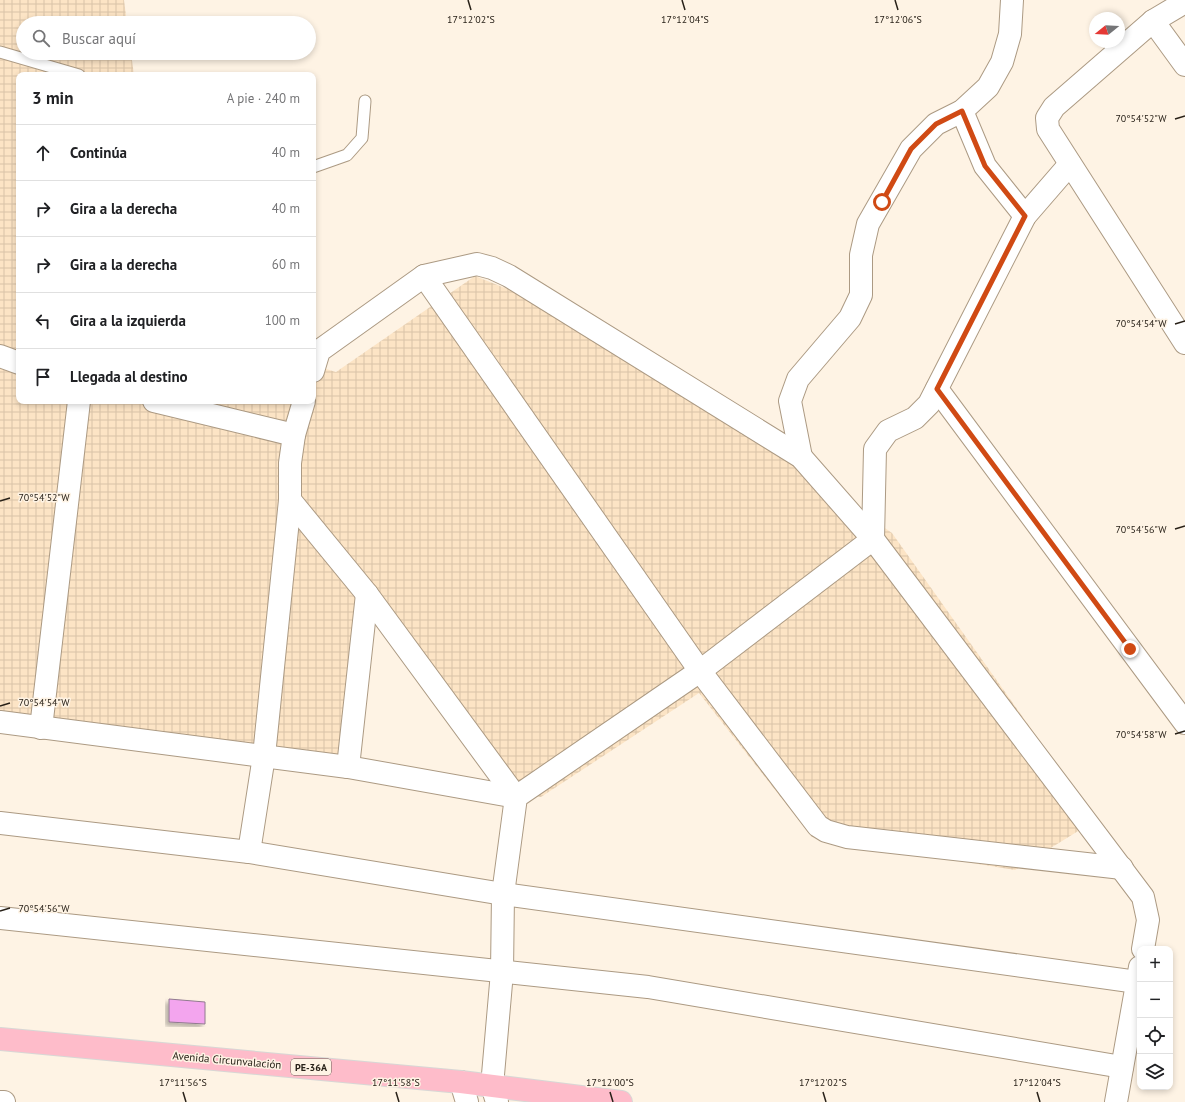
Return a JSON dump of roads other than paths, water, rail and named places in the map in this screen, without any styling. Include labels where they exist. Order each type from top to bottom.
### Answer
[{"type":"highway","name":"Avenida Circunvalación","points":[[0,1039],[464,1092],[621,1102]]},
{"type":"street","points":[[801,457],[790,401],[798,379],[850,318],[861,295],[861,255],[868,224],[911,149],[936,124],[962,111],[988,87],[1002,62],[1010,34],[1012,0]]},
{"type":"street","points":[[1185,2],[1153,21],[1050,112],[1047,118],[1048,129],[1185,343]]},
{"type":"street","points":[[1153,21],[1185,65]]},
{"type":"street","points":[[962,111],[985,166],[1025,216]]},
{"type":"street","points":[[873,539],[873,475],[876,449],[888,431],[915,418],[929,404],[1025,216],[1070,164]]},
{"type":"street","points":[[316,361],[319,351],[424,276],[477,264],[492,268],[509,276],[801,457],[873,539],[1143,897],[1148,920],[1144,946]]},
{"type":"street","points":[[424,276],[700,671],[818,826],[826,831],[847,836],[1122,868]]},
{"type":"street","points":[[0,356],[16,362]]},
{"type":"street","points":[[937,389],[1185,723]]},
{"type":"street","points":[[41,728],[79,404]]},
{"type":"street","points":[[167,404],[294,434]]},
{"type":"street","points":[[249,852],[264,756],[290,500],[290,463],[294,434],[303,404]]},
{"type":"street","points":[[290,500],[367,594],[516,797],[503,894],[502,972],[495,1094]]},
{"type":"street","points":[[0,722],[348,767],[516,797],[700,671],[873,539]]},
{"type":"street","points":[[348,767],[367,594]]},
{"type":"street","points":[[0,823],[249,852],[503,894],[1137,975]]},
{"type":"street","points":[[0,918],[648,987],[1122,1067]]},
{"type":"street","points":[[1116,1102],[1138,982]]},
{"type":"lane","points":[[0,52],[16,57]]},
{"type":"lane","points":[[27,60],[69,72]]},
{"type":"lane","points":[[316,166],[347,155],[362,138],[365,101]]}]
